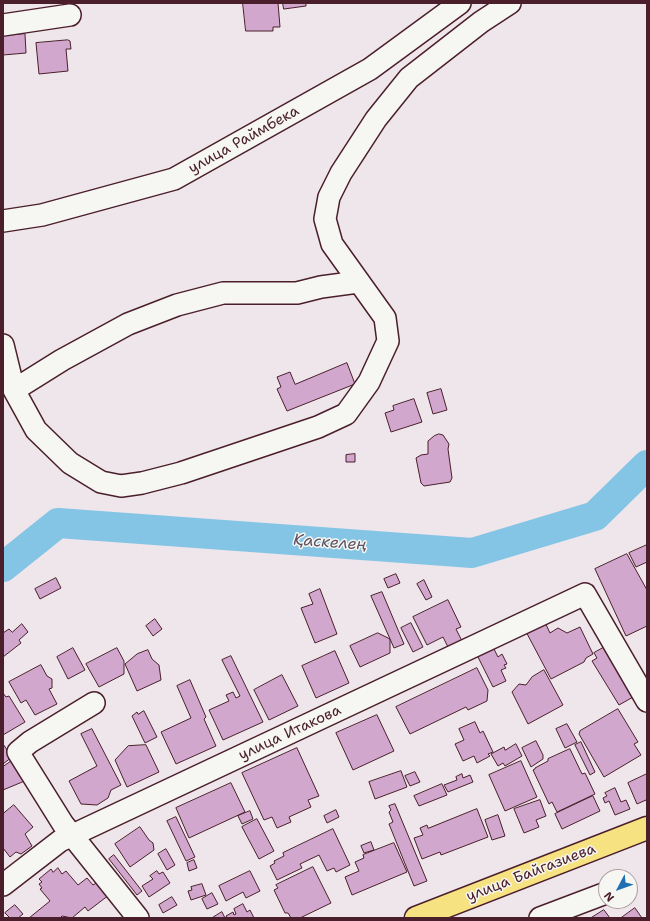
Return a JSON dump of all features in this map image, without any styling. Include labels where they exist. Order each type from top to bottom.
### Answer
[{"type":"main road","name":"улица Байгазиева","points":[[416,918],[647,828]]},
{"type":"street","name":"улица Раймбека","points":[[3,221],[42,215],[174,180],[370,69],[460,3]]},
{"type":"street","points":[[3,346],[14,390],[36,430],[70,463],[101,482],[121,486],[142,483],[181,473],[318,427],[346,414],[369,382],[388,341],[385,318],[332,244],[325,219],[329,197],[341,173],[376,119],[409,78],[481,22],[510,3]]},
{"type":"street","points":[[3,25],[70,15]]},
{"type":"street","points":[[14,390],[62,360],[128,324],[177,305],[223,293],[297,293],[321,287],[358,282]]},
{"type":"street","name":"улица Итакова","points":[[3,884],[60,841],[585,594],[647,701]]},
{"type":"street","points":[[94,703],[30,742],[18,752],[59,818],[73,835],[130,915]]},
{"type":"street","points":[[540,918],[598,896]]},
{"type":"building","points":[[243,3],[278,3],[280,27],[273,27],[273,31],[246,31]]},
{"type":"building","points":[[283,3],[306,3],[306,6],[284,9]]},
{"type":"building","points":[[25,34],[26,53],[3,55],[3,36]]},
{"type":"building","points":[[70,41],[71,49],[66,49],[68,71],[39,74],[36,43]]},
{"type":"building","points":[[347,363],[355,384],[287,411],[277,389],[281,387],[277,377],[290,372],[295,384]]},
{"type":"building","points":[[441,389],[447,410],[433,414],[427,393]]},
{"type":"building","points":[[414,399],[422,422],[391,432],[385,413],[394,410],[393,406]]},
{"type":"building","points":[[439,434],[443,435],[449,444],[448,449],[452,478],[450,482],[424,486],[421,483],[416,458],[421,455],[428,454],[428,441]]},
{"type":"building","points":[[355,454],[355,462],[346,462],[346,455]]},
{"type":"building","points":[[647,545],[647,562],[636,567],[629,553]]},
{"type":"building","points":[[627,554],[647,590],[647,626],[626,636],[595,569]]},
{"type":"building","points":[[396,574],[400,583],[388,588],[384,579]]},
{"type":"building","points":[[56,578],[61,588],[40,599],[35,589]]},
{"type":"building","points":[[424,580],[432,597],[426,600],[417,584]]},
{"type":"building","points":[[320,589],[337,634],[315,643],[301,608],[313,604],[309,594]]},
{"type":"building","points":[[382,592],[404,644],[394,648],[371,596]]},
{"type":"building","points":[[448,600],[461,627],[456,629],[462,641],[448,647],[443,637],[427,645],[413,617]]},
{"type":"building","points":[[543,618],[550,633],[558,628],[567,633],[580,627],[593,654],[586,658],[584,662],[551,679],[524,628]]},
{"type":"building","points":[[155,619],[162,629],[153,636],[146,626]]},
{"type":"building","points":[[411,623],[423,647],[413,652],[401,628]]},
{"type":"building","points":[[22,624],[28,632],[19,640],[21,643],[3,657],[3,633],[9,629],[12,632]]},
{"type":"building","points":[[378,633],[390,639],[390,653],[360,667],[350,646]]},
{"type":"building","points":[[612,643],[642,692],[619,705],[592,661],[597,658],[594,653]]},
{"type":"building","points":[[493,647],[498,657],[502,654],[507,664],[504,665],[506,668],[501,670],[506,681],[493,687],[477,655]]},
{"type":"building","points":[[73,648],[85,670],[68,679],[57,657]]},
{"type":"building","points":[[117,648],[124,661],[124,674],[99,687],[86,664]]},
{"type":"building","points":[[148,650],[152,659],[159,665],[161,680],[137,691],[125,664],[137,654]]},
{"type":"building","points":[[335,651],[349,683],[316,698],[302,666]]},
{"type":"building","points":[[231,656],[263,722],[223,740],[209,710],[229,701],[226,695],[233,692],[236,698],[240,696],[222,660]]},
{"type":"building","points":[[41,665],[47,676],[52,679],[52,688],[49,689],[57,704],[35,715],[26,700],[21,703],[9,682]]},
{"type":"building","points":[[477,668],[488,690],[487,701],[468,710],[466,707],[410,734],[396,707]]},
{"type":"building","points":[[544,670],[563,705],[528,724],[512,692],[519,684],[526,685],[532,677]]},
{"type":"building","points":[[282,675],[298,706],[269,720],[254,690]]},
{"type":"building","points":[[190,680],[206,717],[204,719],[216,746],[176,764],[161,732],[191,718],[177,686]]},
{"type":"building","points":[[3,693],[6,697],[9,696],[25,722],[3,735]]},
{"type":"building","points":[[618,709],[638,742],[634,744],[641,755],[604,777],[579,734],[580,731]]},
{"type":"building","points":[[144,711],[157,737],[145,743],[132,716],[137,712],[138,714]]},
{"type":"building","points":[[377,715],[394,751],[353,770],[336,733]]},
{"type":"building","points":[[475,722],[480,733],[483,731],[493,752],[488,754],[490,756],[477,763],[474,756],[463,761],[455,744],[464,740],[459,729]]},
{"type":"building","points":[[567,724],[577,742],[565,748],[556,729]]},
{"type":"building","points":[[92,729],[121,785],[111,790],[108,798],[97,805],[81,804],[69,781],[97,766],[81,734]]},
{"type":"building","points":[[536,741],[543,755],[543,759],[531,767],[522,748]]},
{"type":"building","points":[[581,742],[595,772],[590,775],[575,745]]},
{"type":"building","points":[[3,744],[12,757],[3,764]]},
{"type":"building","points":[[516,744],[522,756],[505,766],[503,763],[498,766],[491,754],[504,747],[505,750]]},
{"type":"building","points":[[146,745],[159,772],[127,787],[115,760],[128,746]]},
{"type":"building","points":[[297,748],[319,796],[308,800],[311,807],[289,817],[291,822],[277,828],[272,817],[264,820],[242,773]]},
{"type":"building","points":[[570,749],[582,774],[585,773],[595,794],[557,812],[552,802],[549,804],[533,770],[548,761],[548,759]]},
{"type":"building","points":[[13,760],[27,780],[3,790],[3,767]]},
{"type":"building","points":[[521,761],[537,797],[505,811],[489,775]]},
{"type":"building","points":[[401,771],[407,787],[375,799],[369,782]]},
{"type":"building","points":[[415,772],[420,782],[410,786],[405,776]]},
{"type":"building","points":[[462,774],[463,778],[470,775],[473,782],[448,792],[444,785],[457,780],[456,777]]},
{"type":"building","points":[[647,774],[647,803],[646,800],[637,804],[628,783]]},
{"type":"building","points":[[231,783],[245,812],[189,838],[176,808]]},
{"type":"building","points":[[442,784],[447,795],[419,806],[414,796]]},
{"type":"building","points":[[615,788],[621,802],[626,800],[630,809],[615,815],[609,801],[605,803],[603,798],[607,796],[605,793]]},
{"type":"building","points":[[593,796],[600,811],[562,829],[555,814]]},
{"type":"building","points":[[540,800],[546,816],[536,820],[539,827],[524,833],[514,809]]},
{"type":"building","points":[[395,804],[427,881],[414,886],[389,824],[393,822],[389,812],[391,810],[389,806]]},
{"type":"building","points":[[14,805],[33,827],[25,834],[32,846],[21,854],[16,852],[10,857],[3,848],[3,814]]},
{"type":"building","points":[[477,809],[488,837],[441,855],[440,852],[422,859],[414,838],[423,835],[420,828],[427,825],[428,828]]},
{"type":"building","points":[[336,810],[339,817],[327,823],[324,816]]},
{"type":"building","points":[[250,811],[253,819],[242,824],[238,816]]},
{"type":"building","points":[[498,815],[505,836],[492,840],[485,820]]},
{"type":"building","points":[[176,817],[195,857],[186,861],[167,821]]},
{"type":"building","points":[[257,819],[274,851],[259,859],[242,827]]},
{"type":"building","points":[[140,827],[149,840],[153,843],[154,850],[130,867],[115,844]]},
{"type":"building","points":[[333,829],[350,865],[336,872],[334,868],[327,871],[319,855],[300,864],[302,868],[277,880],[270,866],[275,863],[274,861],[284,856],[283,853]]},
{"type":"building","points":[[371,842],[374,850],[364,853],[361,846]]},
{"type":"building","points":[[394,843],[407,872],[352,895],[345,877],[359,871],[355,862],[364,858],[363,855]]},
{"type":"building","points":[[166,849],[175,865],[167,870],[158,854]]},
{"type":"building","points":[[114,855],[142,891],[137,895],[109,859]]},
{"type":"building","points":[[194,860],[197,868],[189,871],[187,863]]},
{"type":"building","points":[[313,867],[331,903],[300,918],[291,918],[288,913],[285,913],[274,890],[278,888],[276,885]]},
{"type":"building","points":[[58,868],[62,874],[66,871],[78,885],[87,878],[93,885],[98,882],[109,895],[88,911],[85,907],[72,918],[62,916],[60,918],[29,918],[50,901],[40,889],[42,888],[39,884],[42,882],[39,879],[51,869],[53,872]]},
{"type":"building","points":[[157,871],[159,874],[163,872],[170,883],[149,897],[142,886],[153,879],[150,876]]},
{"type":"building","points":[[250,871],[260,891],[246,898],[243,892],[226,901],[219,886]]},
{"type":"building","points":[[202,884],[206,895],[191,900],[188,891],[192,890],[191,887]]},
{"type":"building","points":[[212,893],[218,904],[207,909],[202,899]]},
{"type":"building","points":[[172,897],[177,905],[163,913],[159,905]]},
{"type":"building","points":[[243,904],[247,912],[250,910],[254,918],[227,918],[226,916],[233,912],[234,915],[236,914],[234,909]]},
{"type":"building","points":[[15,905],[23,914],[18,918],[10,918],[5,913]]},
{"type":"building","points":[[636,909],[642,918],[621,918]]},
{"type":"building","points":[[604,910],[610,918],[591,918]]},
{"type":"building","points":[[222,912],[225,918],[212,918]]},
{"type":"waterway","name":"Қаскелең","points":[[3,567],[58,523],[472,553],[595,516],[647,465]]}]
